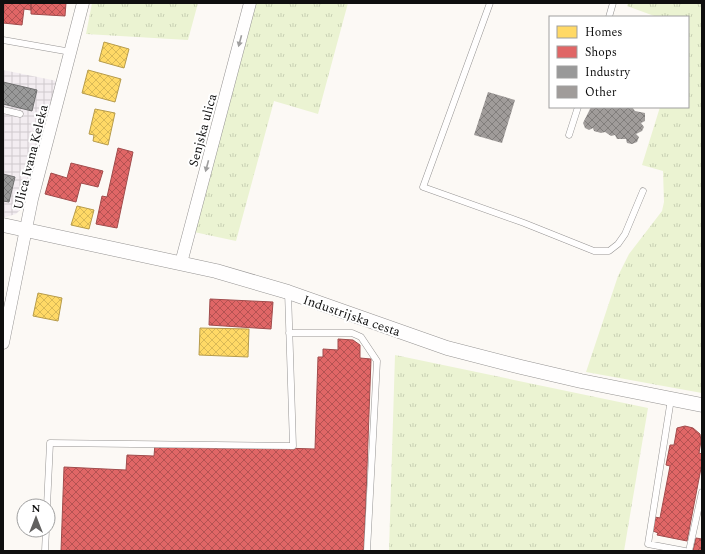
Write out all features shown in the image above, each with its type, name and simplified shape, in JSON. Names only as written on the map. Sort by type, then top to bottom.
[{"type":"street","name":"Ulica Ivana Keleka","points":[[3,343],[27,230],[32,199],[72,52],[83,3]]},
{"type":"street","name":"Senjska ulica","points":[[181,263],[250,3]]},
{"type":"street","name":"Industrijska cesta","points":[[3,225],[216,271],[288,292],[447,348],[581,381],[702,405]]},
{"type":"lane","points":[[490,3],[423,188],[524,223],[594,251],[609,251],[618,244],[626,234],[643,192]]},
{"type":"lane","points":[[609,16],[613,3]]},
{"type":"lane","points":[[3,40],[72,52]]},
{"type":"lane","points":[[569,135],[578,108]]},
{"type":"lane","points":[[3,110],[20,114]]},
{"type":"lane","points":[[47,498],[50,443],[293,446],[288,292]]},
{"type":"lane","points":[[289,333],[352,333],[361,336],[377,361],[367,551]]},
{"type":"lane","points":[[671,399],[648,544],[685,551]]},
{"type":"lane","points":[[689,551],[702,492]]},
{"type":"lane","points":[[45,551],[46,538]]},
{"type":"shaded area","points":[[3,70],[57,81],[24,206],[16,214],[6,217],[3,217]]},
{"type":"green space","points":[[92,3],[198,3],[188,40],[86,34]]},
{"type":"green space","points":[[251,3],[348,3],[318,114],[274,101],[236,241],[194,232]]},
{"type":"green space","points":[[628,3],[702,3],[702,393],[586,372],[618,276],[629,254],[662,211],[664,202],[663,171],[642,165],[660,108],[689,108],[689,16],[654,16],[627,6]]},
{"type":"green space","points":[[395,355],[648,408],[624,551],[389,551]]},
{"type":"building: Homes","points":[[104,42],[129,49],[124,68],[99,61]]},
{"type":"building: Homes","points":[[88,70],[121,79],[115,102],[82,93]]},
{"type":"building: Homes","points":[[95,109],[115,113],[108,145],[93,141],[94,135],[89,134]]},
{"type":"building: Homes","points":[[77,206],[94,210],[89,229],[71,225]]},
{"type":"building: Homes","points":[[38,293],[62,298],[58,321],[33,316]]},
{"type":"building: Homes","points":[[200,328],[249,329],[248,357],[199,355]]},
{"type":"building: Shops","points":[[3,3],[31,3],[31,10],[24,9],[22,25],[3,23]]},
{"type":"building: Shops","points":[[31,3],[66,3],[65,16],[31,14]]},
{"type":"building: Shops","points":[[118,148],[133,152],[117,228],[96,224],[102,196],[107,197]]},
{"type":"building: Shops","points":[[71,163],[103,171],[98,187],[81,183],[76,202],[45,194],[51,173],[67,178]]},
{"type":"building: Shops","points":[[210,299],[273,302],[271,329],[209,325]]},
{"type":"building: Shops","points":[[338,339],[353,340],[360,345],[360,358],[371,359],[364,551],[61,551],[64,467],[126,470],[127,455],[154,456],[155,444],[315,449],[318,357],[323,357],[323,349],[338,350]]},
{"type":"building: Shops","points":[[685,426],[693,428],[700,434],[701,441],[699,453],[702,454],[702,463],[687,541],[657,535],[658,533],[653,531],[655,517],[660,518],[670,466],[666,465],[670,445],[674,445],[677,428]]},
{"type":"building: Shops","points":[[696,538],[702,539],[702,551],[693,551]]},
{"type":"building: Industry","points":[[3,82],[37,90],[32,111],[3,104]]},
{"type":"building: Industry","points":[[3,174],[15,177],[9,202],[3,201]]},
{"type":"building: Other","points":[[488,92],[515,100],[502,143],[474,135]]},
{"type":"building: Other","points":[[590,108],[633,108],[635,111],[645,113],[645,121],[641,123],[644,127],[642,131],[636,134],[639,137],[637,142],[632,144],[627,143],[626,139],[617,139],[615,135],[611,136],[605,132],[601,133],[594,131],[593,128],[589,130],[585,128],[583,123]]}]
